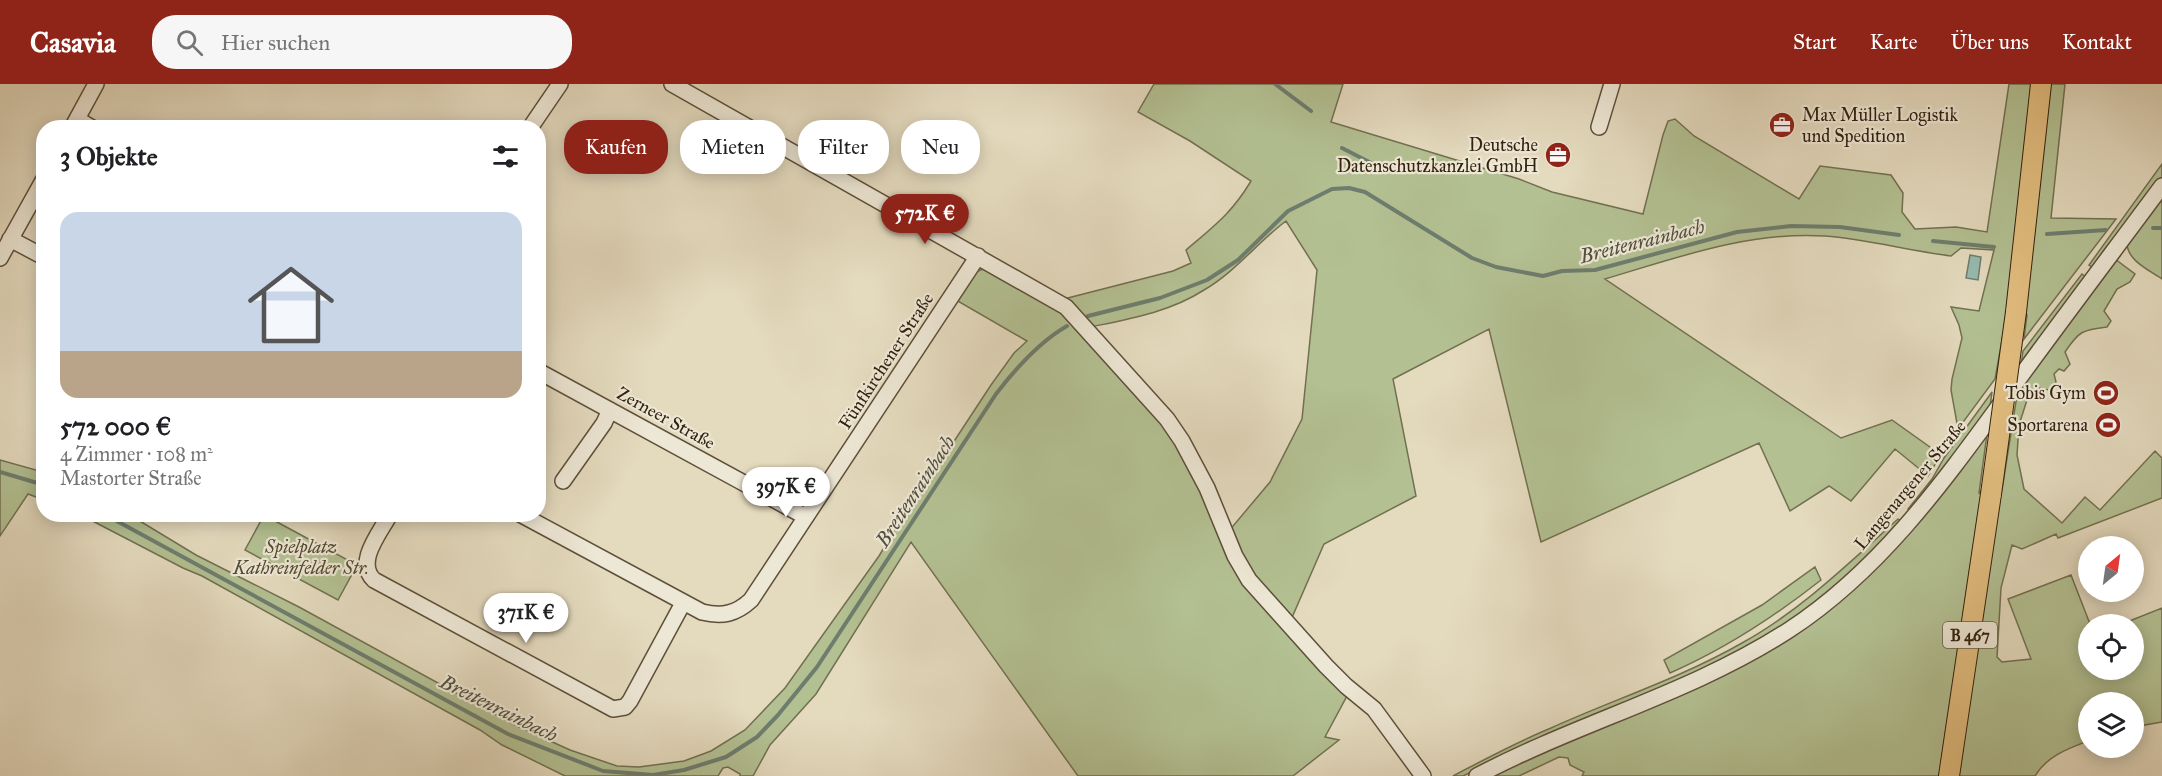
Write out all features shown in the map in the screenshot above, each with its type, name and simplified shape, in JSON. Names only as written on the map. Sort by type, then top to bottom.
[{"type":"main road","name":"B 467","points":[[1949,776],[2016,312],[2041,84]]},
{"type":"street","points":[[77,120],[96,84]]},
{"type":"street","points":[[535,120],[560,84]]},
{"type":"street","points":[[672,84],[978,256],[1070,311],[1167,420],[1182,441],[1206,488],[1235,556],[1249,580],[1326,666],[1374,709],[1423,776]]},
{"type":"street","points":[[1599,127],[1612,84]]},
{"type":"street","name":"Langenargener Straße","points":[[1477,776],[1578,730],[1670,693],[1746,657],[1791,628],[1850,583],[1888,546],[1940,484],[2162,186]]},
{"type":"street","points":[[0,258],[36,193]]},
{"type":"street","points":[[10,239],[36,253]]},
{"type":"street","name":"Fünfkirchener Straße","points":[[535,522],[702,612],[713,615],[729,614],[741,609],[751,600],[978,256]]},
{"type":"street","name":"Zerneer Straße","points":[[546,374],[806,517]]},
{"type":"street","points":[[563,482],[604,423],[610,410]]},
{"type":"street","points":[[386,522],[367,558],[365,566],[369,576],[613,709],[625,707],[630,701],[683,603]]},
{"type":"green space","points":[[1154,84],[1343,84],[1331,122],[1519,179],[1552,192],[1643,214],[1663,135],[1668,121],[1675,119],[1694,136],[1799,199],[1820,166],[1891,175],[1903,193],[1902,212],[1915,229],[1956,227],[1987,232],[2009,84],[2033,84],[2008,307],[1995,379],[1958,429],[1951,390],[1962,338],[1951,307],[1979,311],[1994,250],[1961,248],[1951,256],[1825,236],[1769,238],[1713,248],[1605,279],[1841,438],[1892,420],[1941,455],[1928,476],[1895,449],[1851,501],[1829,486],[1790,511],[1759,443],[1541,542],[1489,329],[1393,379],[1416,496],[1324,544],[1290,622],[1254,579],[1228,532],[1270,482],[1302,419],[1317,270],[1286,221],[1215,283],[1191,298],[1163,309],[1090,327],[1064,299],[1173,271],[1191,263],[1186,250],[1229,211],[1251,181],[1190,141],[1138,112]]},
{"type":"green space","points":[[2048,84],[2065,84],[2051,218],[2116,219],[2024,339],[2027,315],[2025,314]]},
{"type":"green space","points":[[2162,164],[2162,178],[2093,268],[2089,265]]},
{"type":"green space","points":[[2162,197],[2162,279],[2135,260],[2127,244]]},
{"type":"green space","points":[[2115,259],[2135,274],[2130,282],[2117,289],[2104,311],[2111,321],[2107,327],[2092,329],[2078,336],[2065,352],[2070,364],[2064,371],[2059,369],[2054,374],[2056,382],[2049,390],[2039,388],[2027,400],[2019,425],[2017,455],[2024,489],[2062,523],[2085,497],[2100,510],[2155,451],[2162,458],[2162,498],[2058,538],[2056,534],[2022,549],[2012,545],[2001,588],[1997,657],[2002,662],[2031,659],[2008,599],[2071,575],[2078,593],[2078,602],[2081,602],[2086,614],[2078,614],[2078,680],[2144,680],[2144,615],[2162,608],[2162,722],[2144,725],[2144,692],[2078,692],[2078,745],[2045,763],[2035,776],[1959,776],[2000,490],[2002,490],[2018,389]]},
{"type":"green space","points":[[989,267],[1062,309],[1180,444],[1220,533],[1348,694],[1325,737],[1339,740],[1293,776],[1078,776],[911,542],[816,694],[770,745],[753,776],[740,776],[728,767],[723,768],[718,776],[565,776],[502,745],[480,730],[202,576],[94,522],[142,522],[196,555],[299,607],[513,724],[570,750],[617,766],[639,767],[684,761],[711,751],[745,730],[785,688],[879,556],[906,511],[991,385],[1014,353],[1027,341],[956,300],[975,272]]},
{"type":"green space","points":[[2082,274],[2086,277],[2021,365],[2023,351]]},
{"type":"green space","points":[[1992,392],[1990,407],[1911,511],[1908,509],[1932,479],[1944,458]]},
{"type":"green space","points":[[1987,434],[1979,493],[1981,494],[1939,776],[1582,776],[1584,772],[1570,765],[1568,758],[1559,757],[1519,776],[1489,776],[1705,684],[1792,636]]},
{"type":"green space","points":[[0,460],[36,470],[36,497],[28,494],[0,536]]},
{"type":"green space","points":[[1898,519],[1901,521],[1864,562],[1817,602],[1758,642],[1705,671],[1463,776],[1453,776],[1526,739],[1672,678],[1742,643],[1804,601]]},
{"type":"green space","name":"Spielplatz Kathreinfelder Str.","points":[[260,522],[277,522],[357,565],[338,600],[245,550]]},
{"type":"green space","points":[[1815,567],[1821,580],[1785,607],[1730,643],[1670,673],[1664,660],[1762,605]]},
{"type":"water","points":[[1970,255],[1981,257],[1978,280],[1966,278]]},
{"type":"waterway","name":"Breitenrainbach","points":[[1275,84],[1311,111]]},
{"type":"waterway","name":"Breitenrainbach","points":[[1342,148],[1377,166]]},
{"type":"waterway","name":"Breitenrainbach","points":[[1088,316],[1160,298],[1207,280],[1238,260],[1288,211],[1332,189],[1349,188],[1365,192],[1472,258],[1496,267],[1543,276],[1562,271],[1595,270],[1737,232],[1791,226],[1840,227],[1899,235]]},
{"type":"waterway","name":"Breitenrainbach","points":[[2153,228],[2162,228]]},
{"type":"waterway","points":[[2047,234],[2106,230]]},
{"type":"waterway","points":[[1933,241],[1994,247]]},
{"type":"waterway","name":"Breitenrainbach","points":[[119,522],[508,734],[603,771],[653,775],[684,770],[726,757],[757,737],[778,715],[817,667],[996,394],[1028,356],[1067,326]]},
{"type":"waterway","name":"Breitenrainbach","points":[[0,472],[36,483]]},
{"type":"place","name":"Max Müller Logistik und Spedition","points":[[1782,125]]},
{"type":"place","name":"Deutsche Datenschutzkanzlei GmbH","points":[[1558,155]]},
{"type":"place","name":"Tobis Gym","points":[[2106,393]]},
{"type":"place","name":"Sportarena","points":[[2108,425]]}]
